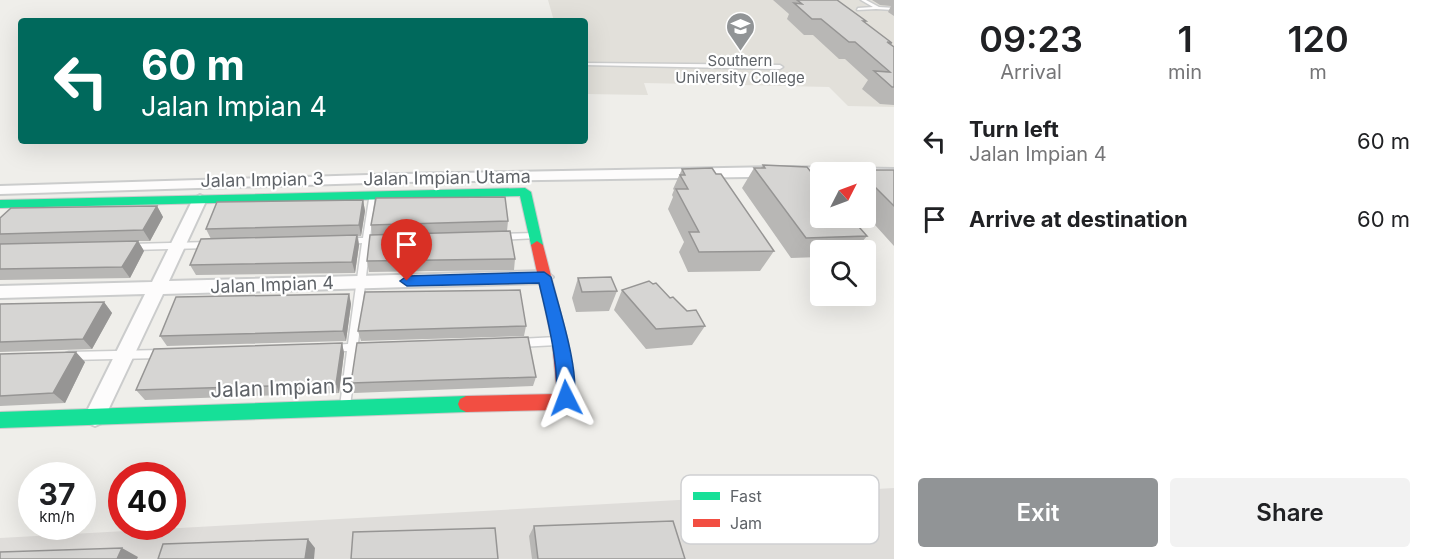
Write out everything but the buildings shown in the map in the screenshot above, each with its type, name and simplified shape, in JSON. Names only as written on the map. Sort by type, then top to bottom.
[{"type":"street","name":"Jalan Impian Utama","points":[[0,190],[400,178],[783,171],[894,173]]},
{"type":"street","name":"Jalan Impian 3","points":[[0,204],[21,207],[525,192],[536,236]]},
{"type":"street","points":[[95,416],[200,200]]},
{"type":"street","points":[[536,236],[560,341]]},
{"type":"street","name":"Jalan Impian 4","points":[[0,292],[544,277]]},
{"type":"street","name":"Jalan Impian 5","points":[[0,420],[345,406],[555,402],[566,398],[567,388],[560,341]]},
{"type":"lane","points":[[863,0],[878,8]]},
{"type":"lane","points":[[858,9],[894,9]]},
{"type":"lane","points":[[588,64],[780,67]]},
{"type":"lane","points":[[345,406],[372,195]]},
{"type":"lane","points":[[491,237],[536,236]]},
{"type":"lane","points":[[343,241],[389,240]]},
{"type":"lane","points":[[118,247],[213,244]]},
{"type":"lane","points":[[502,343],[560,341]]},
{"type":"lane","points":[[316,349],[375,347]]},
{"type":"lane","points":[[57,357],[172,353]]},
{"type":"shaded area","name":"Southern University College","points":[[548,0],[894,0],[894,107],[848,106],[829,87],[644,83],[648,95],[588,94],[588,18],[553,18]]},
{"type":"shaded area","points":[[894,488],[894,559],[0,559],[0,538],[96,540],[96,533],[108,532],[108,540],[186,540],[186,528],[681,500],[681,544],[879,544],[879,489]]},
{"type":"traffic: fast","points":[[0,204],[525,192],[537,245]]},
{"type":"traffic: fast","points":[[0,420],[466,404]]},
{"type":"traffic: jam","points":[[466,404],[555,402],[566,398],[560,341],[537,245]]},
{"type":"place","name":"Southern University College","points":[[740,52]]},
{"type":"route","points":[[407,281],[544,277],[560,341],[567,388],[566,398]]}]
